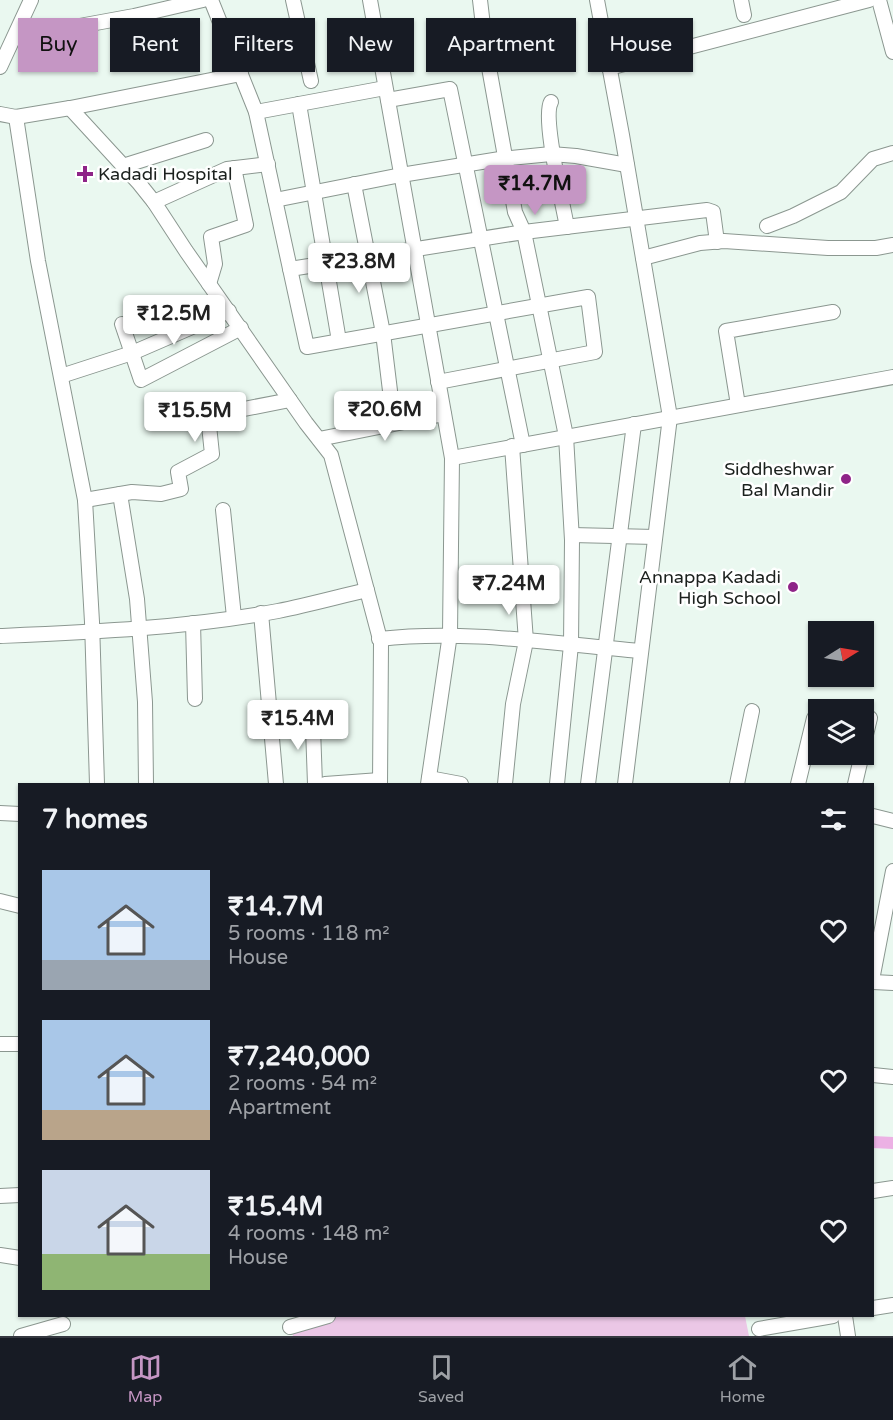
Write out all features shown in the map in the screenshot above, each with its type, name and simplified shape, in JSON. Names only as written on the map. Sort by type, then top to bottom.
[{"type":"street","points":[[0,67],[31,0]]},
{"type":"street","points":[[14,38],[134,16],[203,0]]},
{"type":"street","points":[[211,0],[256,112],[307,347],[588,297],[595,352],[438,382]]},
{"type":"street","points":[[293,0],[311,81]]},
{"type":"street","points":[[370,0],[452,458],[450,634],[428,781],[450,783]]},
{"type":"street","points":[[480,0],[486,51],[515,212],[524,231],[566,436],[572,535],[572,645],[557,783]]},
{"type":"street","points":[[597,0],[600,18]]},
{"type":"street","points":[[741,0],[744,15]]},
{"type":"street","points":[[693,48],[880,3],[893,52]]},
{"type":"street","points":[[610,72],[670,417],[625,783]]},
{"type":"street","points":[[0,114],[16,117],[241,74]]},
{"type":"street","points":[[256,112],[299,104],[450,89],[507,369],[517,446],[526,641],[513,704],[504,783]]},
{"type":"street","points":[[551,102],[548,107],[549,128],[567,227]]},
{"type":"street","points":[[299,104],[339,341]]},
{"type":"street","points":[[70,108],[154,202],[290,400],[331,455],[380,639],[382,721],[380,782],[352,783]]},
{"type":"street","points":[[16,117],[38,261],[85,500],[93,631],[97,783]]},
{"type":"street","points":[[123,166],[206,140]]},
{"type":"street","points":[[767,226],[841,192],[873,159],[893,153]]},
{"type":"street","points":[[275,200],[401,175],[506,158],[554,154],[627,165]]},
{"type":"street","points":[[154,202],[226,169],[268,164]]},
{"type":"street","points":[[209,284],[215,264],[211,237],[246,225],[234,168]]},
{"type":"street","points":[[354,184],[383,333],[391,399]]},
{"type":"street","points":[[290,269],[524,231],[707,210],[712,212],[717,242]]},
{"type":"street","points":[[643,258],[700,243],[717,242],[828,248],[876,248],[893,245]]},
{"type":"street","points":[[61,376],[132,353],[229,311]]},
{"type":"street","points":[[738,405],[726,332],[833,312]]},
{"type":"street","points":[[122,324],[141,380],[241,328]]},
{"type":"street","points":[[452,458],[893,377]]},
{"type":"street","points":[[85,500],[120,494],[161,494],[181,489],[178,472],[212,454],[208,416],[290,400]]},
{"type":"street","points":[[319,439],[444,414]]},
{"type":"street","points":[[588,783],[634,424]]},
{"type":"street","points":[[120,494],[140,627],[146,702],[146,783]]},
{"type":"street","points":[[223,510],[234,617]]},
{"type":"street","points":[[572,535],[655,537]]},
{"type":"street","points":[[0,636],[193,623],[261,613],[367,590]]},
{"type":"street","points":[[261,613],[276,783]]},
{"type":"street","points":[[193,623],[195,699]]},
{"type":"street","points":[[380,639],[450,634],[640,651]]},
{"type":"street","points":[[738,783],[752,711]]},
{"type":"street","points":[[271,728],[313,728],[315,783]]},
{"type":"street","points":[[798,783],[808,743]]},
{"type":"street","points":[[855,783],[859,765]]},
{"type":"street","points":[[0,813],[18,814]]},
{"type":"street","points":[[874,816],[893,820]]},
{"type":"street","points":[[874,970],[891,892],[893,871]]},
{"type":"street","points":[[0,901],[18,906]]},
{"type":"street","points":[[874,982],[893,983]]},
{"type":"street","points":[[0,1044],[18,1044]]},
{"type":"street","points":[[874,1075],[893,1077]]},
{"type":"street","points":[[874,1191],[893,1188]]},
{"type":"street","points":[[0,1196],[18,1195]]},
{"type":"street","points":[[0,1255],[18,1258]]},
{"type":"street","points":[[874,1308],[893,1305]]},
{"type":"street","points":[[290,1326],[324,1317]]},
{"type":"street","points":[[759,1327],[826,1317]]},
{"type":"street","points":[[845,1317],[848,1336]]},
{"type":"street","points":[[21,1336],[63,1325]]},
{"type":"shaded area","points":[[330,1317],[745,1317],[749,1336],[293,1336],[290,1327]]},
{"type":"waterway","points":[[874,1142],[893,1143]]},
{"type":"place","name":"Kadadi Hospital","points":[[85,174]]},
{"type":"place","name":"Siddheshwar Bal Mandir","points":[[846,479]]},
{"type":"place","name":"Annappa Kadadi High School","points":[[793,587]]}]
